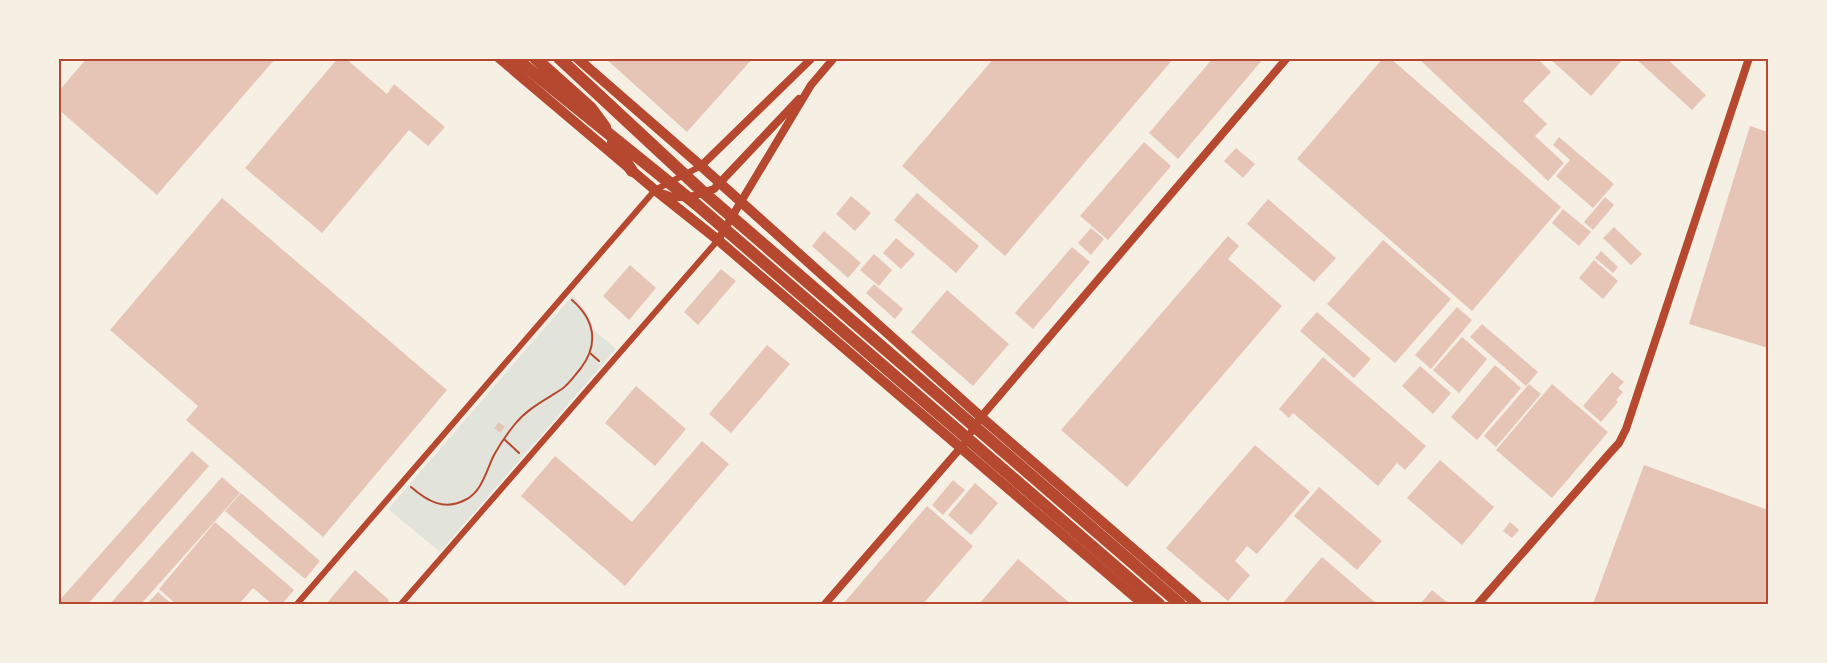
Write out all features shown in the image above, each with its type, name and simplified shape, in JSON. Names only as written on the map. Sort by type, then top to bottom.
[{"type":"highway","points":[[515,58],[697,205],[1159,604]]},
{"type":"highway","points":[[536,58],[596,114],[621,157],[632,171]]},
{"type":"highway","points":[[559,58],[703,192],[1180,604]]},
{"type":"main road","points":[[499,58],[632,171],[718,240],[1143,604]]},
{"type":"main road","points":[[577,58],[721,183],[981,417],[1197,604]]},
{"type":"street","points":[[297,604],[655,190],[701,166],[812,58]]},
{"type":"street","points":[[655,190],[673,197],[690,197],[707,192],[721,183],[834,58]]},
{"type":"street","points":[[825,604],[961,448],[981,417],[1287,58]]},
{"type":"street","points":[[1478,604],[1619,443],[1626,429],[1749,58]]},
{"type":"street","points":[[401,604],[718,240],[811,85]]},
{"type":"path","points":[[403,482],[429,501],[446,505],[462,501],[476,492],[504,439],[527,410],[564,388],[590,353],[592,334],[588,319],[579,306],[565,294]]},
{"type":"path","points":[[590,353],[600,361]]},
{"type":"path","points":[[504,439],[515,449]]},
{"type":"shaded area","points":[[573,295],[587,312],[594,330],[616,349],[440,552],[388,509]]},
{"type":"building","points":[[87,58],[276,58],[157,195],[58,109],[58,92]]},
{"type":"building","points":[[338,58],[345,58],[387,94],[394,84],[445,127],[428,146],[409,130],[322,233],[245,168]]},
{"type":"building","points":[[605,58],[753,58],[687,132]]},
{"type":"building","points":[[994,58],[1174,58],[1005,256],[902,166]]},
{"type":"building","points":[[1213,58],[1264,58],[1178,159],[1149,133]]},
{"type":"building","points":[[1383,58],[1390,58],[1561,207],[1472,311],[1297,159]]},
{"type":"building","points":[[1418,58],[1537,58],[1551,72],[1523,101],[1547,124],[1535,136],[1564,163],[1548,181]]},
{"type":"building","points":[[1549,58],[1624,58],[1591,96]]},
{"type":"building","points":[[1635,58],[1666,58],[1706,95],[1692,110]]},
{"type":"building","points":[[1750,126],[1768,132],[1768,348],[1689,324]]},
{"type":"building","points":[[1559,137],[1614,184],[1593,208],[1556,176],[1570,160],[1553,145]]},
{"type":"building","points":[[1144,142],[1171,166],[1108,240],[1080,216]]},
{"type":"building","points":[[1236,148],[1255,164],[1243,178],[1224,161]]},
{"type":"building","points":[[917,193],[979,246],[956,273],[894,220]]},
{"type":"building","points":[[851,196],[871,213],[855,231],[836,214]]},
{"type":"building","points":[[1605,197],[1614,205],[1593,230],[1584,222]]},
{"type":"building","points":[[222,198],[447,390],[323,537],[186,420],[198,406],[110,330]]},
{"type":"building","points":[[1268,199],[1336,258],[1314,282],[1247,224]]},
{"type":"building","points":[[1563,209],[1591,232],[1579,246],[1552,223]]},
{"type":"building","points":[[1614,227],[1642,254],[1631,265],[1603,238]]},
{"type":"building","points":[[1091,228],[1104,239],[1091,255],[1078,243]]},
{"type":"building","points":[[824,231],[861,263],[848,278],[812,246]]},
{"type":"building","points":[[1228,236],[1239,246],[1228,259],[1282,306],[1127,487],[1061,430]]},
{"type":"building","points":[[896,238],[915,254],[901,269],[883,253]]},
{"type":"building","points":[[1383,240],[1451,299],[1395,363],[1327,304]]},
{"type":"building","points":[[1072,247],[1090,262],[1033,329],[1015,313]]},
{"type":"building","points":[[1601,251],[1618,267],[1613,273],[1595,258]]},
{"type":"building","points":[[874,254],[892,270],[879,286],[860,270]]},
{"type":"building","points":[[1594,260],[1618,281],[1603,299],[1579,278]]},
{"type":"building","points":[[630,265],[656,288],[629,320],[603,296]]},
{"type":"building","points":[[721,269],[736,281],[698,325],[684,312]]},
{"type":"building","points":[[874,284],[903,309],[895,319],[866,293]]},
{"type":"building","points":[[947,290],[1009,344],[973,386],[911,332]]},
{"type":"building","points":[[1457,307],[1472,320],[1431,369],[1415,355]]},
{"type":"building","points":[[1317,312],[1371,359],[1354,378],[1300,331]]},
{"type":"building","points":[[1482,324],[1538,372],[1526,386],[1470,337]]},
{"type":"building","points":[[1462,337],[1487,359],[1459,393],[1433,370]]},
{"type":"building","points":[[767,345],[790,364],[731,433],[709,414]]},
{"type":"building","points":[[1323,357],[1426,446],[1405,470],[1397,463],[1378,486],[1293,413],[1289,418],[1279,409]]},
{"type":"building","points":[[1495,365],[1521,388],[1477,440],[1451,417]]},
{"type":"building","points":[[1420,366],[1451,393],[1433,414],[1402,386]]},
{"type":"building","points":[[1612,372],[1624,382],[1618,388],[1623,392],[1616,400],[1618,402],[1601,422],[1583,406]]},
{"type":"building","points":[[1529,384],[1541,394],[1496,447],[1484,436]]},
{"type":"building","points":[[1552,384],[1608,432],[1552,498],[1496,450]]},
{"type":"building","points":[[636,386],[686,429],[655,466],[605,423]]},
{"type":"building","points":[[499,422],[505,427],[500,433],[494,428]]},
{"type":"building","points":[[702,441],[729,464],[625,586],[521,496],[555,456],[632,522]]},
{"type":"building","points":[[1255,445],[1310,492],[1257,554],[1247,546],[1235,561],[1250,575],[1228,601],[1166,548]]},
{"type":"building","points":[[192,451],[209,466],[88,604],[58,604],[58,602]]},
{"type":"building","points":[[1440,460],[1494,507],[1462,545],[1407,498]]},
{"type":"building","points":[[1644,465],[1768,510],[1768,604],[1593,604]]},
{"type":"building","points":[[222,477],[240,493],[141,604],[110,604]]},
{"type":"building","points":[[953,480],[965,490],[943,515],[932,505]]},
{"type":"building","points":[[975,483],[998,503],[971,535],[948,515]]},
{"type":"building","points":[[1319,487],[1382,541],[1357,570],[1294,516]]},
{"type":"building","points":[[241,493],[320,561],[305,579],[225,511]]},
{"type":"building","points":[[927,506],[973,546],[923,604],[843,604]]},
{"type":"building","points":[[215,522],[294,590],[282,604],[272,604],[253,588],[239,604],[176,604],[159,589]]},
{"type":"building","points":[[1510,522],[1519,530],[1512,538],[1503,531]]},
{"type":"building","points":[[1322,557],[1377,604],[1282,604]]},
{"type":"building","points":[[1018,559],[1071,604],[979,604]]},
{"type":"building","points":[[355,570],[389,600],[386,604],[326,604]]},
{"type":"building","points":[[1432,590],[1449,604],[1420,604]]},
{"type":"building","points":[[158,592],[172,604],[147,604]]}]
